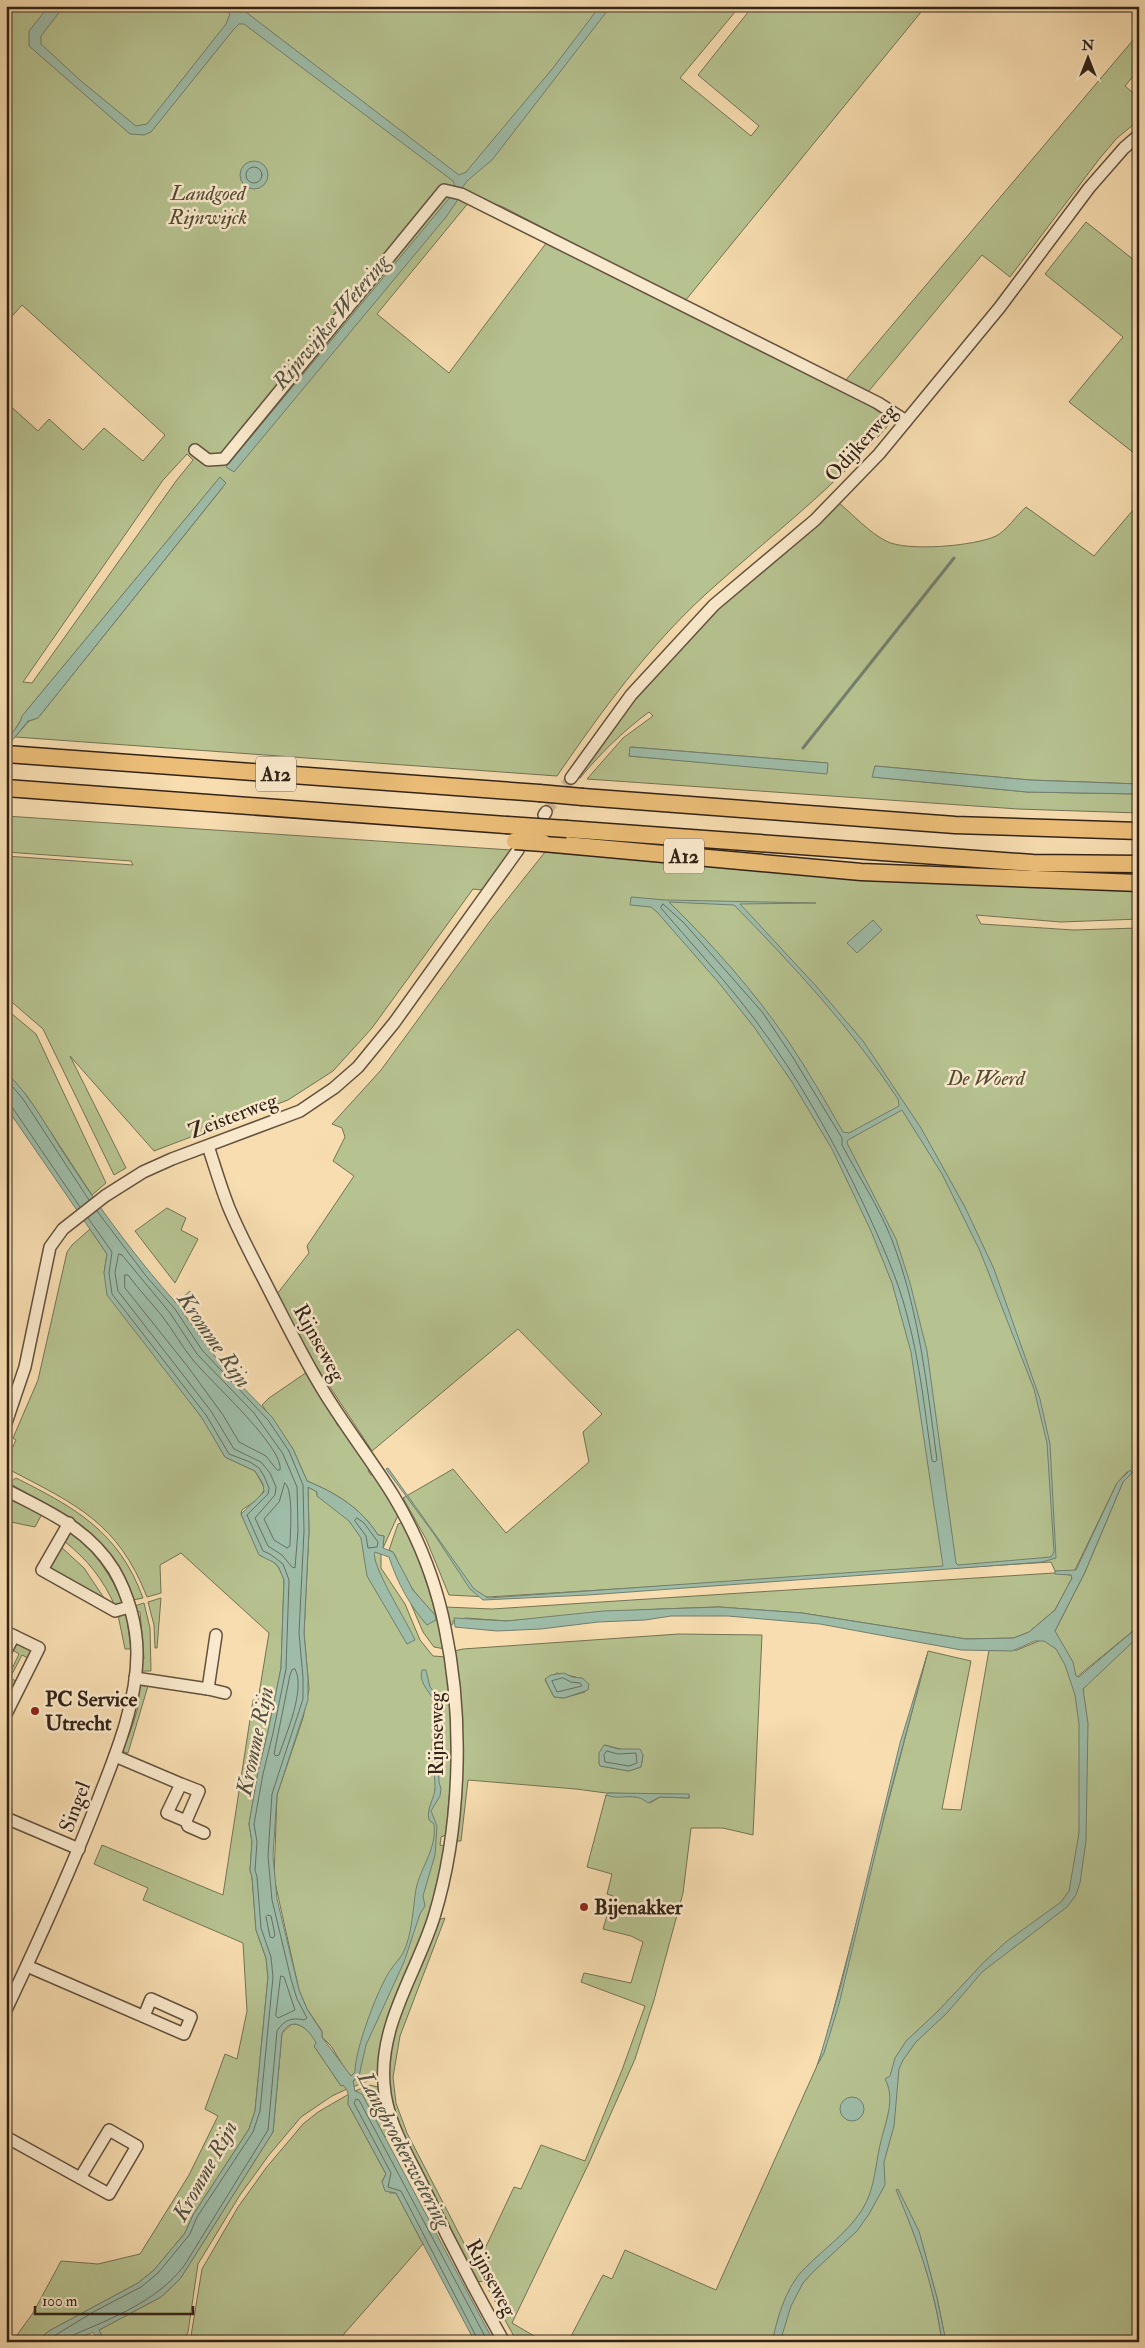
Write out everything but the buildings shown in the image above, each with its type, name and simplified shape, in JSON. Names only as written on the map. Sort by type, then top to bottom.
[{"type":"highway","name":"A12","points":[[9,754],[830,816],[1068,830],[1139,831]]},
{"type":"highway","name":"A12","points":[[6,788],[863,852],[1033,863],[1139,864]]},
{"type":"highway","name":"A12","points":[[469,823],[517,846],[543,843],[861,872],[1139,883]]},
{"type":"street","name":"Odijkerweg","points":[[571,778],[631,695],[708,612],[815,520],[879,454],[1000,307],[1089,188],[1124,148],[1139,135]]},
{"type":"street","points":[[195,450],[208,460],[224,460],[444,190],[461,194],[878,403],[906,421]]},
{"type":"street","name":"Zeisterweg","points":[[6,1423],[25,1367],[50,1247],[63,1229],[102,1198],[143,1172],[172,1159],[300,1111],[334,1088],[358,1067],[394,1023],[517,846]]},
{"type":"street","name":"Rijnseweg","points":[[208,1146],[234,1220],[298,1347],[323,1391],[404,1513],[426,1563],[444,1624],[454,1675],[458,1714],[458,1738],[449,1846],[433,1918],[390,2026],[384,2060],[383,2080],[388,2110],[401,2142],[504,2342]]},
{"type":"street","name":"Singel","points":[[6,1490],[69,1523],[85,1536],[108,1561],[123,1588],[136,1644],[135,1678],[114,1756],[79,1849],[6,2010]]},
{"type":"street","points":[[69,1523],[42,1570],[115,1612],[129,1608]]},
{"type":"street","points":[[6,1651],[10,1634],[39,1648],[6,1714]]},
{"type":"street","points":[[208,1689],[216,1635]]},
{"type":"street","points":[[135,1678],[225,1693]]},
{"type":"street","points":[[114,1756],[199,1791],[186,1821]]},
{"type":"street","points":[[180,1784],[167,1813],[186,1821],[188,1826],[204,1833]]},
{"type":"street","points":[[6,1818],[79,1849]]},
{"type":"street","points":[[27,1966],[144,2016]]},
{"type":"street","points":[[6,2137],[80,2178],[109,2194],[138,2146],[109,2130],[80,2178]]},
{"type":"green space","name":"Landgoed Rijnwijck","points":[[6,6],[740,6],[680,78],[751,136],[759,126],[698,75],[753,6],[926,6],[685,301],[503,207],[474,196],[377,314],[449,373],[547,242],[863,401],[892,421],[825,490],[706,594],[664,636],[608,704],[557,776],[15,737],[29,721],[38,718],[223,487],[217,481],[27,710],[11,736],[6,736],[6,402],[38,431],[49,419],[83,450],[104,428],[143,461],[165,435],[22,305],[6,323]],"holes":[[[187,454],[193,460],[32,683],[23,682],[163,480]]]},
{"type":"green space","points":[[1139,33],[1139,69],[1125,86],[1139,98],[1139,120],[1117,138],[1100,158],[1010,277],[982,255],[868,392],[845,381]]},
{"type":"green space","points":[[1086,222],[1139,264],[1139,457],[1069,402],[1123,337],[1045,274]]},
{"type":"green space","points":[[838,502],[880,538],[896,544],[924,547],[957,545],[986,540],[1004,530],[1026,507],[1094,556],[1139,503],[1139,784],[1030,780],[875,766],[873,777],[1027,792],[1139,794],[1139,813],[1018,809],[587,779],[623,738],[653,716],[649,712],[612,743],[580,778],[577,778],[639,693],[680,646],[738,590]],"holes":[[[631,747],[827,763],[827,773],[629,756]]]},
{"type":"green space","points":[[6,816],[511,850],[482,890],[473,889],[372,1028],[333,1071],[288,1100],[154,1151],[70,1056],[126,1168],[114,1175],[43,1029],[6,997],[6,856],[133,865],[131,861],[6,852]]},
{"type":"green space","name":"De Woerd","points":[[545,852],[842,875],[990,884],[1139,889],[1139,919],[1061,922],[976,915],[981,924],[1074,930],[1139,928],[1139,1626],[1077,1677],[1083,1691],[1084,1686],[1139,1636],[1139,2342],[946,2342],[937,2298],[922,2243],[906,2213],[928,2276],[942,2342],[568,2342],[603,2275],[612,2279],[625,2250],[716,2290],[816,2068],[824,2046],[928,1651],[971,1661],[942,1809],[961,1810],[989,1650],[1017,1650],[1041,1640],[1055,1631],[1085,1572],[1123,1482],[1133,1472],[1127,1472],[1117,1483],[1074,1572],[1055,1571],[1051,1562],[488,1597],[449,1595],[426,1539],[403,1498],[453,1469],[506,1533],[589,1462],[583,1432],[602,1414],[518,1329],[372,1451],[315,1364],[277,1294],[309,1253],[307,1246],[354,1176],[333,1161],[345,1137],[342,1128],[332,1124],[381,1070],[490,921]]},
{"type":"green space","points":[[6,1009],[36,1034],[106,1183],[92,1195],[27,1096],[6,1072]]},
{"type":"green space","points":[[167,1208],[186,1218],[181,1230],[198,1239],[175,1283],[135,1231]]},
{"type":"green space","points":[[90,1229],[107,1254],[104,1273],[173,1378],[207,1425],[225,1457],[255,1471],[265,1489],[258,1499],[242,1510],[241,1514],[261,1556],[270,1559],[276,1565],[284,1580],[281,1668],[258,1772],[249,1824],[252,1842],[250,1870],[256,1930],[266,1958],[268,1977],[255,2111],[249,2129],[193,2215],[185,2233],[154,2270],[138,2283],[49,2331],[36,2342],[12,2342],[33,2313],[61,2261],[98,2264],[140,2254],[189,2175],[218,2116],[205,2109],[225,2054],[237,2059],[247,2011],[243,1943],[143,1900],[148,1888],[94,1864],[102,1845],[223,1895],[253,1700],[258,1700],[269,1633],[181,1553],[160,1565],[161,1593],[147,1597],[136,1572],[123,1551],[109,1534],[75,1506],[10,1470],[6,1462],[7,1452],[10,1453],[16,1440],[13,1438],[38,1380],[67,1252]]},
{"type":"green space","points":[[307,1372],[338,1421],[336,1423],[339,1427],[342,1427],[370,1467],[368,1471],[371,1475],[373,1474],[399,1513],[383,1548],[384,1536],[378,1535],[356,1509],[338,1496],[307,1481],[293,1449],[262,1405],[269,1398]]},
{"type":"green space","points":[[16,1478],[58,1500],[93,1524],[121,1556],[133,1575],[143,1598],[133,1600],[109,1555],[96,1538],[85,1528],[48,1504],[9,1483]]},
{"type":"green space","points":[[308,1487],[317,1492],[317,1495],[319,1489],[386,1551],[381,1553],[381,1568],[405,1604],[420,1640],[433,1656],[447,1657],[454,1741],[446,1835],[441,1837],[440,1845],[445,1846],[432,1908],[379,2072],[370,2080],[353,2087],[353,2081],[358,2078],[361,2065],[356,2076],[349,2075],[331,2046],[322,2037],[322,2031],[307,2009],[299,1990],[274,1878],[277,1795],[303,1718],[309,1689],[304,1633],[309,1531]]},
{"type":"green space","points":[[6,1498],[42,1514],[35,1527],[6,1521]]},
{"type":"green space","points":[[398,1524],[404,1524],[411,1539],[422,1570],[445,1649],[434,1647],[423,1632],[411,1604],[427,1625],[435,1615],[412,1588],[392,1551],[389,1550]]},
{"type":"green space","points":[[70,1530],[87,1546],[101,1564],[113,1582],[123,1604],[115,1606],[94,1570],[64,1541]]},
{"type":"green space","points":[[59,1545],[84,1568],[106,1601],[46,1569]]},
{"type":"green space","points":[[1054,1573],[1071,1575],[1072,1578],[1055,1610],[1029,1632],[1014,1638],[966,1639],[802,1613],[719,1607],[659,1609],[507,1621],[466,1618],[453,1621],[453,1624],[449,1626],[445,1607],[492,1609]]},
{"type":"green space","points":[[161,1598],[157,1648],[155,1648],[154,1625],[148,1602]]},
{"type":"green space","points":[[144,1603],[150,1628],[151,1671],[141,1671],[141,1662],[144,1659],[140,1612],[136,1611],[135,1606]]},
{"type":"green space","points":[[126,1613],[131,1649],[125,1649],[118,1615]]},
{"type":"green space","points":[[679,1634],[762,1635],[753,1835],[723,1828],[691,1828],[683,1893],[654,2000],[635,2059],[589,2163],[512,2323],[541,2340],[540,2342],[517,2342],[484,2281],[476,2282],[395,2120],[387,2079],[395,2025],[437,1920],[445,1918],[400,2036],[393,2077],[396,2103],[407,2133],[467,2249],[482,2255],[514,2187],[521,2189],[541,2145],[585,2161],[622,2070],[645,2006],[581,1982],[584,1973],[631,1983],[643,1942],[631,1936],[603,1929],[613,1896],[607,1894],[612,1874],[587,1867],[606,1795],[640,1797],[650,1803],[660,1797],[689,1798],[689,1795],[606,1793],[468,1780],[461,1841],[456,1841],[462,1726],[454,1651]],"holes":[[[557,1673],[576,1677],[585,1692],[564,1698],[554,1697],[545,1680]],[[605,1745],[643,1755],[641,1767],[629,1771],[601,1766],[599,1763]]]},
{"type":"green space","points":[[15,1641],[34,1650],[30,1659],[22,1655],[10,1678],[18,1682],[6,1702],[6,1676],[8,1677],[19,1654],[11,1649]]},
{"type":"green space","points":[[138,1685],[148,1686],[128,1753],[121,1751],[124,1740],[128,1738],[137,1711],[139,1701]]},
{"type":"green space","points":[[292,2024],[304,2027],[310,2033],[317,2043],[314,2046],[341,2086],[343,2085],[347,2089],[332,2096],[301,2117],[269,2155],[240,2195],[198,2264],[188,2332],[184,2342],[105,2342],[99,2330],[161,2297],[180,2279],[273,2132],[282,2033]]},
{"type":"green space","points":[[370,2085],[378,2087],[392,2132],[385,2137],[362,2095],[355,2091]]},
{"type":"green space","points":[[349,2094],[348,2104],[386,2174],[382,2181],[390,2193],[396,2193],[423,2244],[337,2342],[190,2342],[202,2269],[238,2207],[266,2168],[303,2124],[318,2112]]},
{"type":"water","points":[[49,6],[64,6],[41,36],[41,44],[81,81],[136,126],[147,124],[226,24],[230,14],[220,6],[238,6],[459,175],[466,172],[553,68],[600,6],[611,6],[492,160],[468,180],[461,189],[456,189],[453,181],[244,24],[239,24],[234,29],[151,132],[144,135],[130,134],[29,46],[29,31]]},
{"type":"water","points":[[254,161],[264,165],[268,175],[264,185],[254,189],[244,185],[240,175],[244,165]]},
{"type":"water","points":[[451,196],[459,198],[446,217],[234,472],[226,467]]},
{"type":"water","points":[[220,477],[226,483],[38,718],[28,721],[6,748],[8,739],[19,724],[22,716]]},
{"type":"water","points":[[630,747],[828,763],[827,774],[629,756]]},
{"type":"water","points":[[875,766],[1030,780],[1139,784],[1139,794],[1027,792],[872,777]]},
{"type":"water","points":[[631,897],[666,900],[816,903],[740,904],[816,986],[863,1041],[921,1128],[965,1207],[994,1269],[1040,1399],[1050,1444],[1056,1558],[1042,1562],[962,1568],[588,1595],[483,1600],[470,1589],[434,1534],[386,1469],[388,1468],[474,1589],[488,1598],[943,1566],[911,1352],[892,1283],[871,1231],[832,1149],[792,1082],[754,1027],[719,983],[657,912],[651,907],[630,905]],"holes":[[[669,902],[734,905],[800,974],[841,1022],[898,1099],[899,1106],[849,1133],[843,1132],[788,1041],[761,1004],[717,951]],[[902,1110],[942,1174],[980,1251],[1034,1389],[1047,1443],[1054,1552],[1051,1557],[958,1565],[956,1563],[927,1351],[910,1283],[896,1239],[847,1143],[848,1140]]]},
{"type":"water","points":[[873,920],[882,930],[857,953],[847,943]]},
{"type":"water","points":[[6,1072],[25,1093],[109,1219],[162,1287],[176,1303],[190,1291],[195,1297],[181,1310],[223,1367],[272,1417],[293,1449],[307,1481],[347,1502],[364,1517],[378,1535],[384,1536],[383,1548],[393,1552],[413,1590],[435,1615],[436,1620],[427,1625],[405,1593],[389,1557],[375,1552],[375,1558],[383,1580],[415,1640],[407,1644],[367,1576],[361,1538],[349,1521],[317,1496],[317,1492],[308,1487],[309,1531],[304,1633],[308,1700],[277,1795],[273,1856],[277,1899],[299,1990],[307,2009],[322,2032],[322,2037],[351,2076],[355,2072],[363,2035],[374,2003],[387,1976],[406,1946],[418,1881],[433,1841],[434,1824],[429,1820],[428,1815],[435,1787],[432,1740],[439,1715],[436,1703],[425,1687],[421,1676],[422,1670],[426,1670],[430,1687],[436,1694],[441,1708],[441,1727],[437,1738],[441,1789],[440,1796],[431,1811],[437,1826],[435,1855],[423,1896],[425,1906],[420,1914],[404,1962],[366,2045],[359,2076],[353,2081],[355,2091],[362,2094],[494,2342],[475,2342],[396,2193],[385,2191],[382,2182],[386,2174],[348,2104],[347,2090],[343,2085],[341,2086],[314,2046],[316,2043],[309,2033],[296,2024],[286,2027],[282,2033],[273,2132],[180,2279],[161,2297],[99,2330],[105,2342],[99,2342],[93,2332],[72,2342],[37,2342],[49,2331],[138,2283],[154,2270],[185,2233],[193,2215],[249,2129],[255,2111],[268,1977],[266,1958],[256,1930],[250,1870],[252,1842],[249,1824],[258,1772],[281,1668],[284,1580],[275,1563],[259,1555],[241,1514],[264,1492],[263,1484],[255,1471],[225,1457],[202,1418],[107,1295],[104,1273],[107,1254],[6,1107]]},
{"type":"water","points":[[1130,1470],[1132,1473],[1123,1482],[1085,1572],[1055,1631],[1073,1662],[1076,1676],[1079,1677],[1139,1626],[1139,1636],[1083,1689],[1088,1723],[1086,1841],[1080,1883],[1076,1895],[1067,1907],[982,1972],[947,2013],[916,2042],[903,2060],[899,2069],[894,2126],[884,2162],[885,2185],[857,2231],[803,2283],[791,2306],[780,2342],[772,2342],[780,2312],[793,2283],[806,2267],[850,2226],[867,2202],[873,2184],[889,2108],[890,2100],[885,2079],[890,2076],[895,2058],[906,2041],[937,2012],[985,1961],[1007,1941],[1061,1902],[1069,1891],[1079,1833],[1079,1724],[1075,1695],[1065,1665],[1056,1649],[1044,1641],[1035,1641],[1012,1651],[961,1650],[820,1624],[728,1616],[671,1616],[541,1629],[497,1631],[455,1627],[454,1618],[507,1621],[603,1611],[719,1607],[802,1613],[966,1639],[1014,1638],[1029,1632],[1055,1610],[1072,1578],[1071,1575],[1055,1574],[1055,1571],[1076,1570],[1117,1483]]},
{"type":"water","points":[[927,1655],[889,1797],[839,2004],[824,2053],[818,2064],[841,1985],[900,1743]]},
{"type":"water","points":[[564,1673],[572,1677],[582,1678],[589,1684],[588,1690],[564,1698],[554,1697],[545,1679],[551,1675]]},
{"type":"water","points":[[604,1745],[618,1749],[640,1749],[643,1755],[641,1767],[629,1771],[600,1766],[599,1753]]},
{"type":"water","points":[[608,1793],[689,1794],[689,1798],[660,1797],[648,1803],[643,1799],[633,1797],[612,1797],[606,1795]]},
{"type":"water","points":[[852,2097],[861,2100],[864,2109],[861,2118],[852,2121],[843,2118],[840,2109],[843,2100]]},
{"type":"water","points":[[898,2189],[919,2231],[937,2298],[946,2342],[942,2342],[930,2284],[918,2246],[896,2190]]},
{"type":"waterway","points":[[803,748],[954,558]]},
{"type":"tunnel","points":[[546,812],[571,778]]},
{"type":"place","name":"PC Service Utrecht","points":[[35,1711]]},
{"type":"place","name":"Bijenakker","points":[[584,1907]]},
{"type":"water label","name":"Rijnwijkse Wetering","points":[[331,322]]},
{"type":"water label","name":"Kromme Rijn","points":[[214,1340]]},
{"type":"water label","name":"Kromme Rijn","points":[[255,1741]]},
{"type":"water label","name":"Langbroekerwetering","points":[[404,2150]]},
{"type":"water label","name":"Kromme Rijn","points":[[205,2171]]}]
